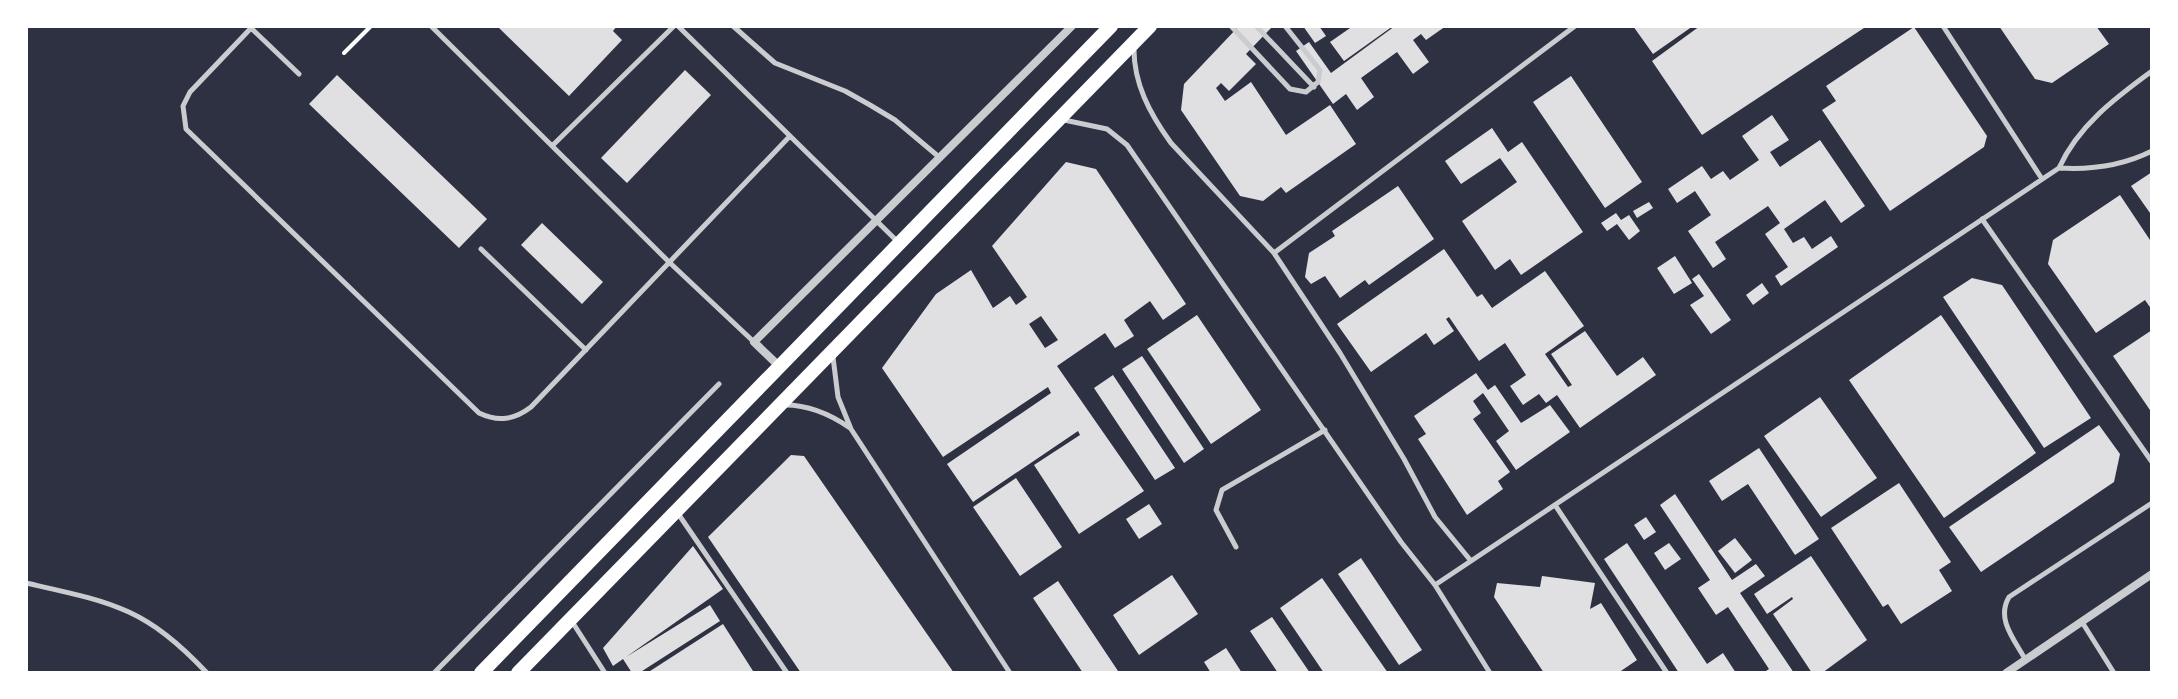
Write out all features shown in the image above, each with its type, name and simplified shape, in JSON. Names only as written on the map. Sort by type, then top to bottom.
[{"type":"main road","points":[[481,673],[1111,26]]},
{"type":"main road","points":[[518,673],[1150,26]]},
{"type":"street","points":[[780,367],[754,342],[1072,26]]},
{"type":"street","points":[[2006,673],[2152,574]]},
{"type":"lane","points":[[431,26],[754,342]]},
{"type":"lane","points":[[553,145],[676,26],[899,243]]},
{"type":"lane","points":[[733,26],[775,63],[845,91],[870,105],[895,120],[939,157]]},
{"type":"lane","points":[[1231,26],[1287,85],[1306,92],[1314,87],[1320,70],[1285,26]]},
{"type":"lane","points":[[1256,26],[1314,87]]},
{"type":"lane","points":[[1274,253],[1575,26]]},
{"type":"lane","points":[[1943,26],[2042,179]]},
{"type":"lane","points":[[299,74],[252,27],[186,98],[182,113],[186,129],[467,402],[487,417],[496,419],[515,417],[531,407],[790,136]]},
{"type":"lane","points":[[1134,43],[1142,95],[1160,128],[1274,253],[1340,353],[1435,517],[1471,561]]},
{"type":"lane","points":[[2059,168],[2068,148],[2083,129],[2152,71]]},
{"type":"lane","points":[[1059,119],[1107,129],[1127,145],[1401,542],[1435,585],[1490,673]]},
{"type":"lane","points":[[1435,585],[2059,168],[2105,167],[2152,151]]},
{"type":"lane","points":[[1982,219],[2152,462]]},
{"type":"lane","points":[[481,249],[586,350]]},
{"type":"lane","points":[[834,347],[838,397],[851,429],[1010,673]]},
{"type":"lane","points":[[434,673],[719,384]]},
{"type":"lane","points":[[779,405],[810,407],[851,429]]},
{"type":"lane","points":[[1236,547],[1216,510],[1222,490],[1325,430]]},
{"type":"lane","points":[[2026,660],[2005,624],[2003,614],[2009,597],[2152,503]]},
{"type":"lane","points":[[1555,505],[1667,673]]},
{"type":"lane","points":[[676,511],[787,673]]},
{"type":"lane","points":[[26,583],[114,604],[140,615],[164,631],[207,673]]},
{"type":"lane","points":[[571,619],[605,673]]},
{"type":"lane","points":[[2082,622],[2114,673]]},
{"type":"path","points":[[344,53],[371,26]]},
{"type":"building","points":[[497,26],[617,26],[613,31],[622,40],[569,96]]},
{"type":"building","points":[[1239,26],[1273,26],[1246,54],[1256,64],[1229,91],[1221,83],[1216,88],[1225,101],[1251,82],[1286,135],[1330,105],[1356,144],[1286,193],[1281,187],[1263,201],[1240,196],[1181,110],[1184,84]]},
{"type":"building","points":[[1303,26],[1319,26],[1326,36],[1315,43]]},
{"type":"building","points":[[1353,26],[1393,26],[1344,61],[1330,42]]},
{"type":"building","points":[[1395,26],[1446,26],[1426,40],[1421,34],[1413,40],[1429,62],[1413,74],[1397,52],[1361,78],[1374,97],[1357,110],[1346,94],[1333,104],[1296,51],[1309,42],[1331,73]]},
{"type":"building","points":[[1633,26],[1693,26],[1653,54]]},
{"type":"building","points":[[1700,26],[1867,26],[1702,135],[1652,61]]},
{"type":"building","points":[[1999,26],[2096,26],[2109,44],[2052,83],[2035,79]]},
{"type":"building","points":[[1914,27],[1987,136],[1984,147],[1890,211],[1822,110],[1836,101],[1826,86]]},
{"type":"building","points":[[685,70],[711,95],[627,183],[601,158]]},
{"type":"building","points":[[337,75],[487,219],[459,248],[309,104]]},
{"type":"building","points":[[1571,76],[1642,182],[1605,208],[1533,102]]},
{"type":"building","points":[[1772,115],[1789,140],[1770,152],[1780,167],[1820,140],[1865,206],[1841,223],[1825,200],[1784,229],[1793,243],[1804,237],[1812,249],[1831,236],[1838,247],[1781,286],[1775,276],[1788,267],[1765,234],[1780,223],[1768,206],[1715,242],[1726,259],[1713,268],[1688,231],[1711,215],[1695,191],[1677,203],[1668,189],[1702,166],[1711,179],[1723,171],[1730,180],[1759,160],[1742,136]]},
{"type":"building","points":[[1492,128],[1508,152],[1522,142],[1583,232],[1521,275],[1510,259],[1495,270],[1462,221],[1517,182],[1500,158],[1461,184],[1445,161]]},
{"type":"building","points":[[1066,162],[1096,169],[1186,304],[1163,320],[1150,301],[1124,320],[1134,336],[1115,348],[1105,333],[1057,366],[1144,491],[1079,534],[1034,465],[1080,435],[1078,431],[973,502],[947,464],[1051,393],[1048,387],[943,457],[882,368],[936,294],[971,270],[993,308],[1010,296],[1016,305],[1027,297],[992,246]],"holes":[[[1041,316],[1058,340],[1045,348],[1029,324]]]},
{"type":"building","points":[[2152,172],[2152,211],[2150,213],[2131,186]]},
{"type":"building","points":[[1398,186],[1434,239],[1369,285],[1365,280],[1340,298],[1325,276],[1311,284],[1305,277],[1309,253],[1335,236],[1332,231]]},
{"type":"building","points":[[2120,195],[2152,243],[2152,310],[2145,300],[2096,333],[2048,264],[2053,240]]},
{"type":"building","points":[[1649,202],[1653,208],[1637,218],[1633,211]]},
{"type":"building","points":[[1616,213],[1621,220],[1629,215],[1640,231],[1629,240],[1617,224],[1607,231],[1601,223]]},
{"type":"building","points":[[542,223],[603,282],[582,304],[521,245]]},
{"type":"building","points":[[1444,249],[1477,297],[1482,294],[1492,308],[1545,271],[1584,326],[1545,354],[1568,387],[1572,385],[1551,354],[1585,331],[1617,376],[1643,357],[1656,375],[1580,428],[1557,395],[1546,403],[1539,394],[1523,405],[1510,386],[1526,375],[1505,343],[1479,361],[1449,317],[1446,319],[1454,331],[1434,345],[1426,333],[1371,372],[1337,324]]},
{"type":"building","points":[[1675,256],[1692,283],[1674,294],[1657,268]]},
{"type":"building","points":[[1699,274],[1731,320],[1711,334],[1690,305],[1704,296],[1692,279]]},
{"type":"building","points":[[1972,278],[2002,285],[2091,418],[2044,448],[1943,297]]},
{"type":"building","points":[[1762,283],[1769,293],[1753,305],[1746,295]]},
{"type":"building","points":[[1197,315],[1261,410],[1211,444],[1147,349]]},
{"type":"building","points":[[1941,315],[2036,453],[1944,518],[1849,380]]},
{"type":"building","points":[[2152,330],[2152,413],[2113,356]]},
{"type":"building","points":[[1142,356],[1204,449],[1184,463],[1122,369]]},
{"type":"building","points":[[1476,373],[1488,390],[1495,385],[1521,423],[1550,405],[1570,432],[1516,470],[1496,441],[1509,431],[1483,393],[1473,401],[1481,413],[1473,419],[1510,472],[1498,481],[1503,489],[1467,515],[1418,439],[1426,434],[1414,416]]},
{"type":"building","points":[[1113,375],[1175,468],[1155,480],[1094,388]]},
{"type":"building","points":[[1820,397],[1877,478],[1821,517],[1764,436]]},
{"type":"building","points":[[2099,425],[2120,454],[2114,482],[1981,572],[1949,527]]},
{"type":"building","points":[[1759,448],[1819,539],[1795,555],[1748,484],[1722,501],[1709,481]]},
{"type":"building","points":[[791,455],[804,456],[954,673],[801,673],[708,537]]},
{"type":"building","points":[[1016,478],[1062,547],[1020,576],[973,507]]},
{"type":"building","points":[[1899,483],[1951,562],[1939,570],[1952,591],[1901,624],[1888,604],[1883,607],[1831,528]]},
{"type":"building","points":[[1675,494],[1732,580],[1756,564],[1765,576],[1740,593],[1794,673],[1763,673],[1769,669],[1728,607],[1716,615],[1698,588],[1710,580],[1660,505]]},
{"type":"building","points":[[1149,504],[1162,524],[1139,539],[1126,519]]},
{"type":"building","points":[[1646,517],[1656,532],[1644,540],[1634,525]]},
{"type":"building","points":[[1735,538],[1752,560],[1735,573],[1718,551]]},
{"type":"building","points":[[1627,543],[1707,664],[1723,653],[1736,673],[1679,673],[1604,559]]},
{"type":"building","points":[[1669,543],[1681,559],[1665,570],[1654,553]]},
{"type":"building","points":[[693,546],[723,589],[626,657],[710,605],[720,621],[639,673],[632,673],[623,659],[613,666],[603,648]]},
{"type":"building","points":[[1811,556],[1867,640],[1822,673],[1812,673],[1773,614],[1792,597],[1767,614],[1754,594]]},
{"type":"building","points":[[1361,558],[1422,650],[1399,665],[1338,574]]},
{"type":"building","points":[[1172,575],[1198,614],[1139,655],[1113,615]]},
{"type":"building","points":[[1542,576],[1595,583],[1590,609],[1601,603],[1637,660],[1618,673],[1544,673],[1494,597],[1497,583],[1540,587]]},
{"type":"building","points":[[1322,578],[1388,673],[1324,673],[1280,608]]},
{"type":"building","points":[[1058,581],[1118,671],[1115,673],[1083,673],[1033,598]]},
{"type":"building","points":[[1272,617],[1310,673],[1278,673],[1250,631]]},
{"type":"building","points":[[723,624],[753,671],[647,673]]},
{"type":"building","points":[[1226,648],[1242,673],[1211,673],[1204,662]]}]
